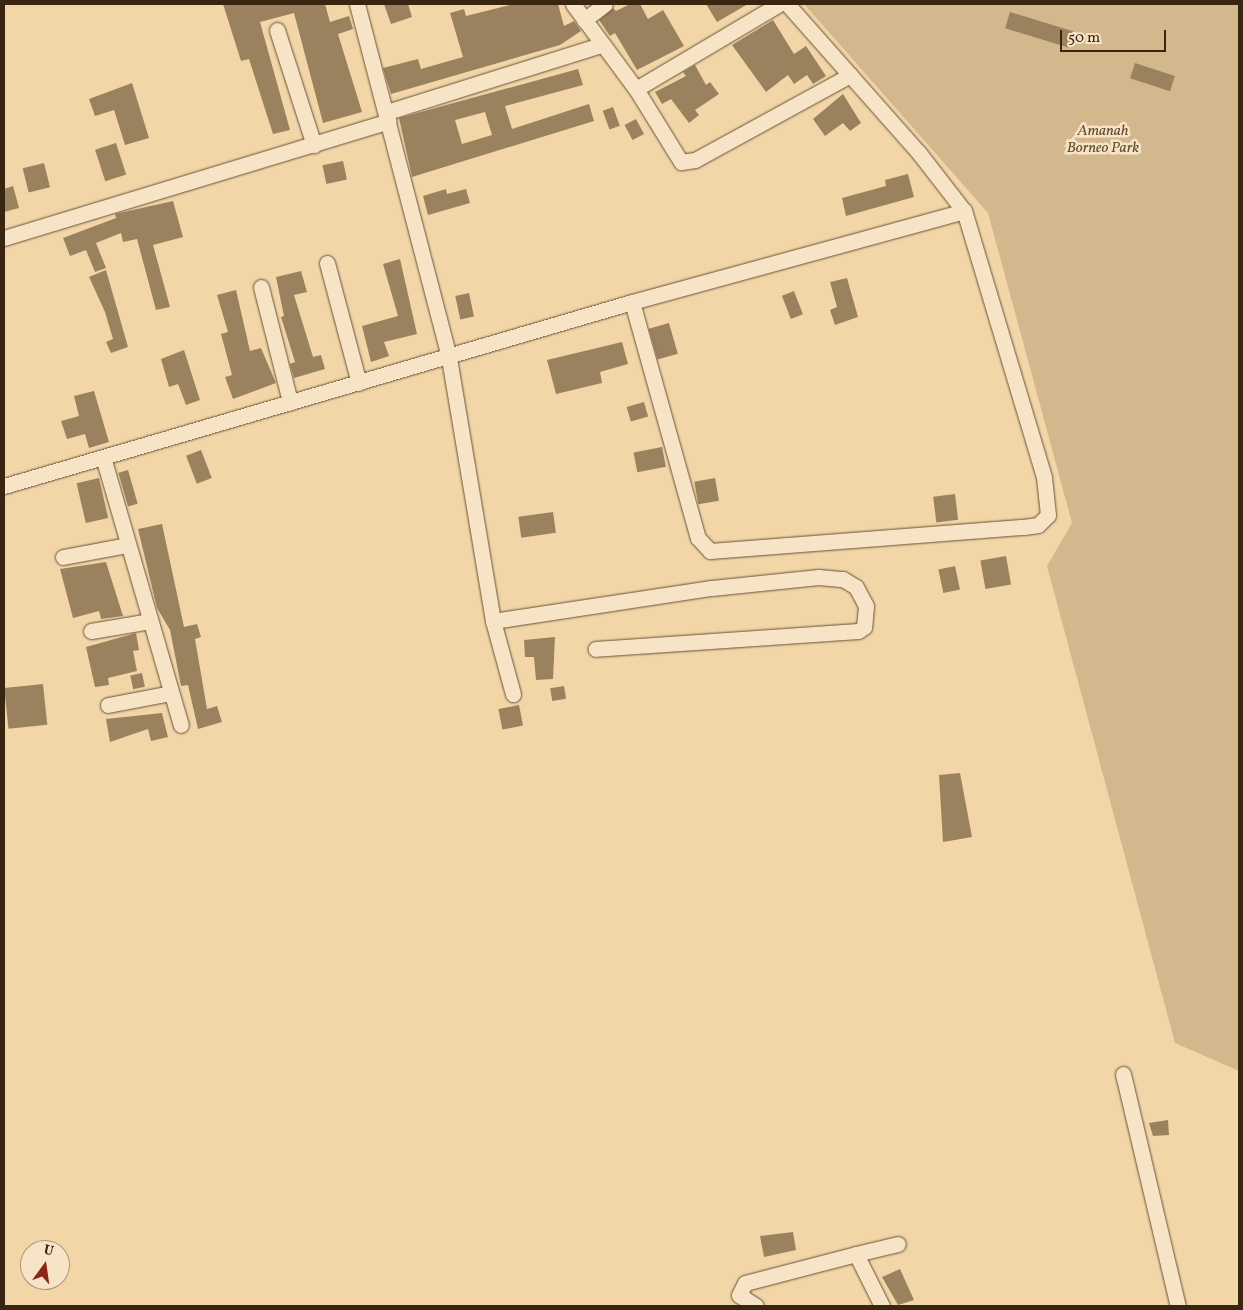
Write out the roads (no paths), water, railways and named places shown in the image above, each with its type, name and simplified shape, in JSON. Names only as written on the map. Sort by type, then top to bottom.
[{"type":"street","points":[[357,4],[388,116],[449,358],[493,621],[514,694]]},
{"type":"street","points":[[573,4],[636,89],[676,159],[686,163],[850,75]]},
{"type":"street","points":[[584,20],[605,4]]},
{"type":"street","points":[[636,89],[779,4]]},
{"type":"street","points":[[632,302],[698,538],[710,551],[1038,525],[1048,515],[1049,497],[964,211],[850,75],[787,4]]},
{"type":"street","points":[[277,30],[314,145]]},
{"type":"street","points":[[4,238],[314,145],[388,116],[601,44]]},
{"type":"street","points":[[4,486],[359,382],[449,358],[632,302],[964,211]]},
{"type":"street","points":[[327,263],[359,382]]},
{"type":"street","points":[[260,287],[290,402]]},
{"type":"street","points":[[103,457],[171,693],[182,725]]},
{"type":"street","points":[[63,557],[128,545]]},
{"type":"street","points":[[493,621],[712,588],[818,577],[843,579],[856,587],[866,606],[864,627],[858,631],[596,649]]},
{"type":"street","points":[[90,631],[150,621]]},
{"type":"street","points":[[108,705],[171,693]]},
{"type":"street","points":[[1123,1074],[1178,1306]]},
{"type":"street","points":[[756,1306],[739,1295],[745,1283],[898,1244]]},
{"type":"street","points":[[856,1254],[882,1306]]},
{"type":"park label","name":"Amanah Borneo Park","points":[[1103,140]]}]
